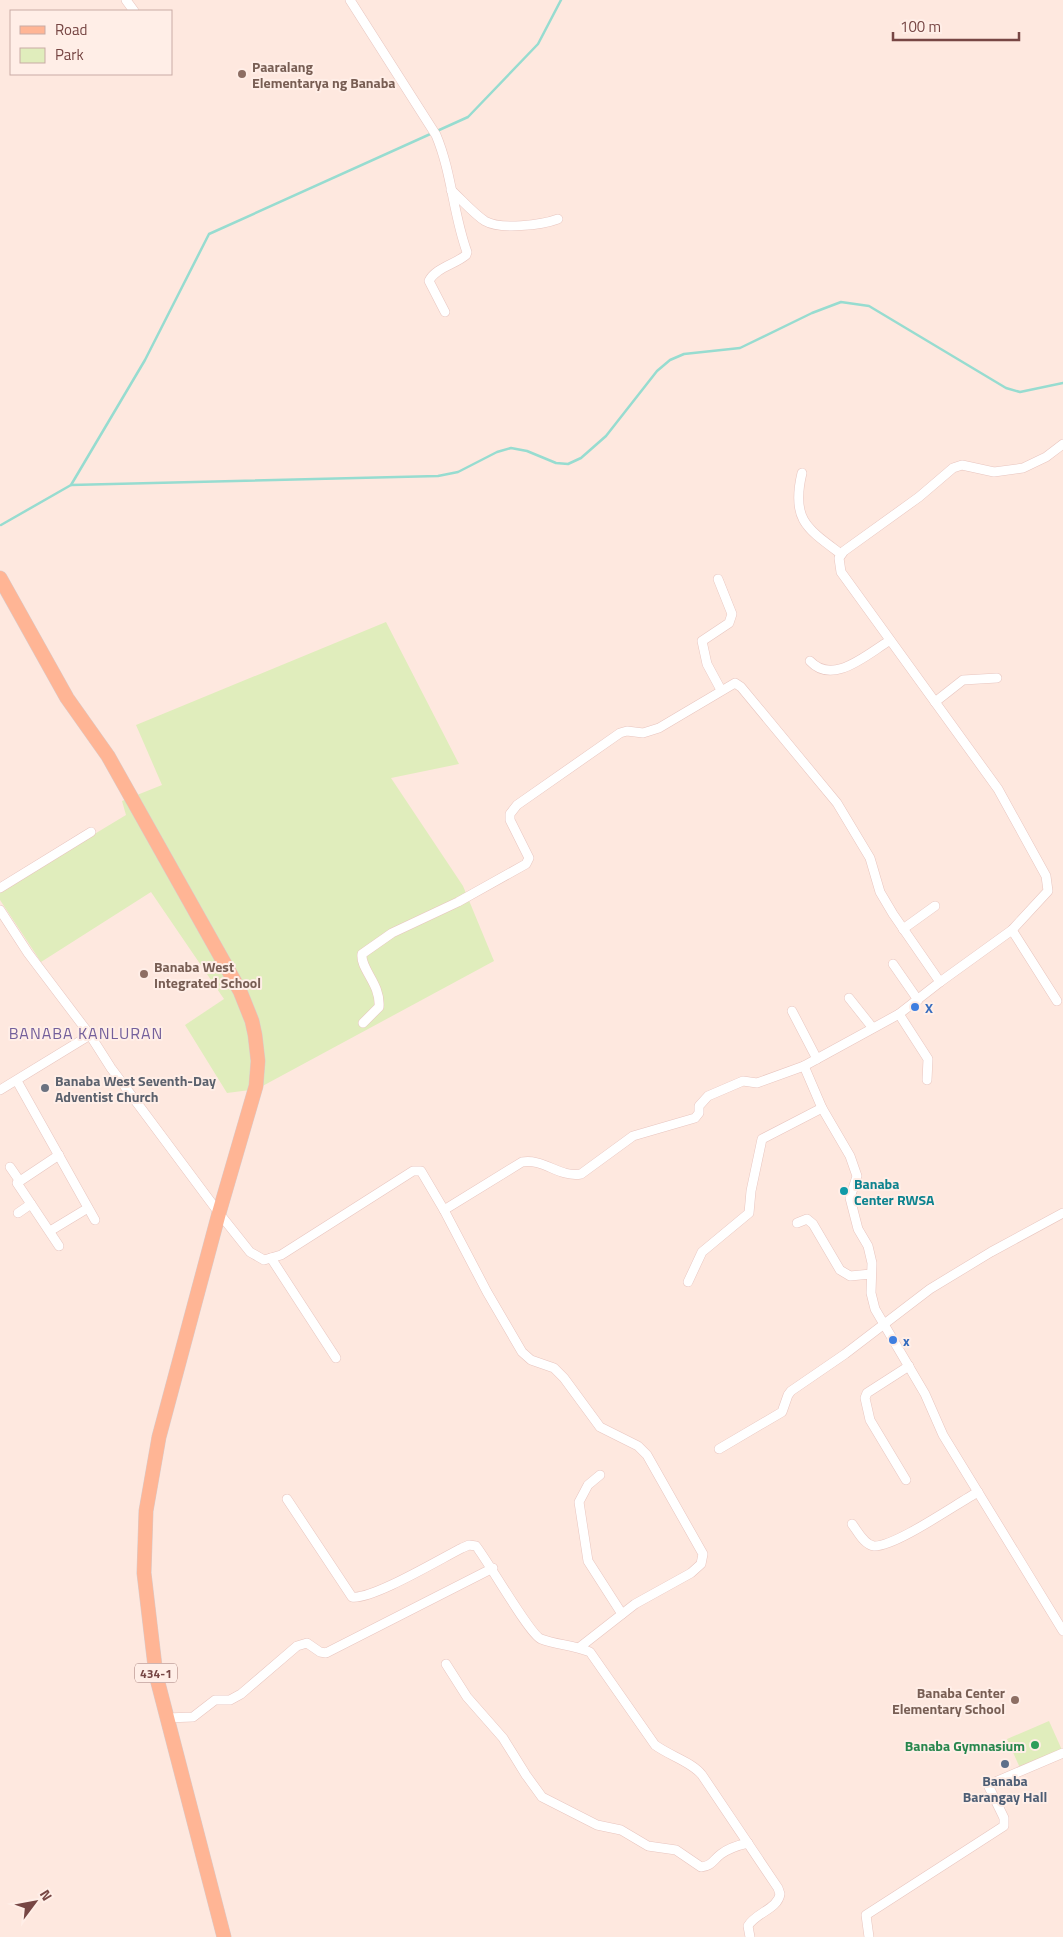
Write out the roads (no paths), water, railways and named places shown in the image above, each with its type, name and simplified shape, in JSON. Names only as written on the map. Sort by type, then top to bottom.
[{"type":"main road","name":"434-1","points":[[0,578],[62,690],[108,756],[240,991],[252,1021],[257,1054],[256,1086],[219,1213],[160,1437],[146,1510],[144,1574],[156,1675],[224,1937]]},
{"type":"street","points":[[350,0],[436,135],[446,158],[450,190],[460,234],[467,252],[466,256],[461,260],[434,274],[429,281],[445,312]]},
{"type":"street","points":[[450,190],[483,220],[491,224],[534,225],[558,219]]},
{"type":"street","points":[[444,1210],[522,1162],[532,1160],[573,1176],[581,1174],[633,1136],[695,1118],[699,1112],[699,1106],[708,1096],[743,1082],[757,1083],[804,1066],[872,1027],[899,1014],[1012,930],[1045,896],[1048,891],[1046,876],[1011,809],[889,641],[841,572],[838,561],[841,554],[920,497],[953,468],[962,465],[994,472],[1023,468],[1046,457],[1063,444]]},
{"type":"street","points":[[802,473],[797,494],[801,514],[816,535],[841,554]]},
{"type":"street","points":[[718,579],[732,614],[729,623],[702,642],[707,664],[721,690]]},
{"type":"street","points":[[810,661],[816,668],[824,672],[836,671],[889,641]]},
{"type":"street","points":[[935,702],[963,680],[998,678]]},
{"type":"street","points":[[363,1023],[379,1007],[380,999],[378,989],[362,958],[362,954],[392,933],[458,902],[526,864],[530,858],[510,820],[510,814],[517,805],[620,733],[627,731],[643,734],[659,728],[735,683],[741,687],[837,803],[870,858],[880,892],[940,982]]},
{"type":"street","points":[[0,888],[91,832]]},
{"type":"street","points":[[903,929],[935,906]]},
{"type":"street","points":[[0,910],[28,953],[90,1035],[111,1068],[250,1252],[264,1260],[280,1255],[413,1171],[421,1171],[522,1352],[531,1360],[554,1368],[564,1378],[600,1427],[638,1446],[647,1455],[698,1542],[703,1554],[701,1564],[691,1573],[635,1604],[580,1647]]},
{"type":"street","points":[[1012,930],[1057,1001]]},
{"type":"street","points":[[893,964],[918,1000]]},
{"type":"street","points":[[850,998],[872,1027]]},
{"type":"street","points":[[792,1011],[817,1059]]},
{"type":"street","points":[[899,1014],[928,1059],[927,1080]]},
{"type":"street","points":[[0,1090],[90,1035]]},
{"type":"street","points":[[804,1066],[822,1108],[850,1156],[857,1176],[850,1198],[858,1229],[870,1255],[871,1293],[875,1309],[885,1323],[925,1394],[943,1435],[1063,1630]]},
{"type":"street","points":[[17,1081],[95,1220]]},
{"type":"street","points":[[688,1282],[702,1252],[749,1213],[751,1191],[762,1139],[822,1108]]},
{"type":"street","points":[[19,1180],[59,1155]]},
{"type":"street","points":[[10,1167],[31,1204],[59,1246]]},
{"type":"street","points":[[18,1213],[31,1204]]},
{"type":"street","points":[[50,1231],[88,1208]]},
{"type":"street","points":[[719,1449],[782,1412],[788,1395],[792,1390],[845,1354],[930,1289],[991,1252],[1063,1213]]},
{"type":"street","points":[[797,1223],[807,1219],[813,1224],[840,1270],[850,1276],[871,1274]]},
{"type":"street","points":[[271,1258],[336,1358]]},
{"type":"street","points":[[906,1480],[870,1420],[865,1398],[867,1393],[909,1366]]},
{"type":"street","points":[[600,1474],[588,1485],[579,1502],[588,1561],[622,1614]]},
{"type":"street","points":[[852,1524],[868,1544],[873,1546],[893,1542],[978,1492]]},
{"type":"street","points":[[287,1499],[352,1597],[358,1598],[380,1590],[469,1545],[476,1546],[492,1568],[528,1628],[540,1639],[580,1647],[590,1652],[655,1745],[669,1756],[697,1768],[780,1894],[776,1903],[751,1920],[748,1926],[750,1937]]},
{"type":"street","points":[[166,1718],[193,1717],[215,1700],[230,1700],[241,1694],[297,1646],[307,1643],[320,1652],[326,1653],[492,1568]]},
{"type":"street","points":[[446,1664],[467,1698],[503,1738],[542,1797],[597,1825],[621,1830],[648,1846],[676,1850],[701,1866],[711,1864],[720,1854],[730,1848],[748,1843]]},
{"type":"street","points":[[869,1937],[866,1915],[1004,1826],[1004,1818],[988,1785],[1063,1753]]},
{"type":"waterway","points":[[71,485],[145,360],[209,234],[468,117],[538,44],[561,0]]},
{"type":"waterway","points":[[1,525],[71,485],[438,476],[458,472],[497,452],[511,448],[527,451],[556,463],[568,464],[581,458],[606,436],[657,371],[670,360],[684,354],[740,348],[812,313],[841,302],[869,306],[1006,388],[1020,392],[1063,383]]},
{"type":"place","name":"Paaralang Elementarya ng Banaba","points":[[242,74]]},
{"type":"place","name":"Banaba West Integrated School","points":[[144,974]]},
{"type":"place","name":"X","points":[[915,1007]]},
{"type":"place","name":"Banaba West Seventh-Day Adventist Church","points":[[45,1088]]},
{"type":"place","name":"Banaba Center RWSA","points":[[844,1191]]},
{"type":"place","name":"x","points":[[893,1340]]},
{"type":"place","name":"Banaba Center Elementary School","points":[[1015,1700]]},
{"type":"place","name":"Banaba Gymnasium","points":[[1035,1745]]},
{"type":"place","name":"Banaba Barangay Hall","points":[[1005,1764]]},
{"type":"district","name":"BANABA KANLURAN","points":[[86,1033]]}]
